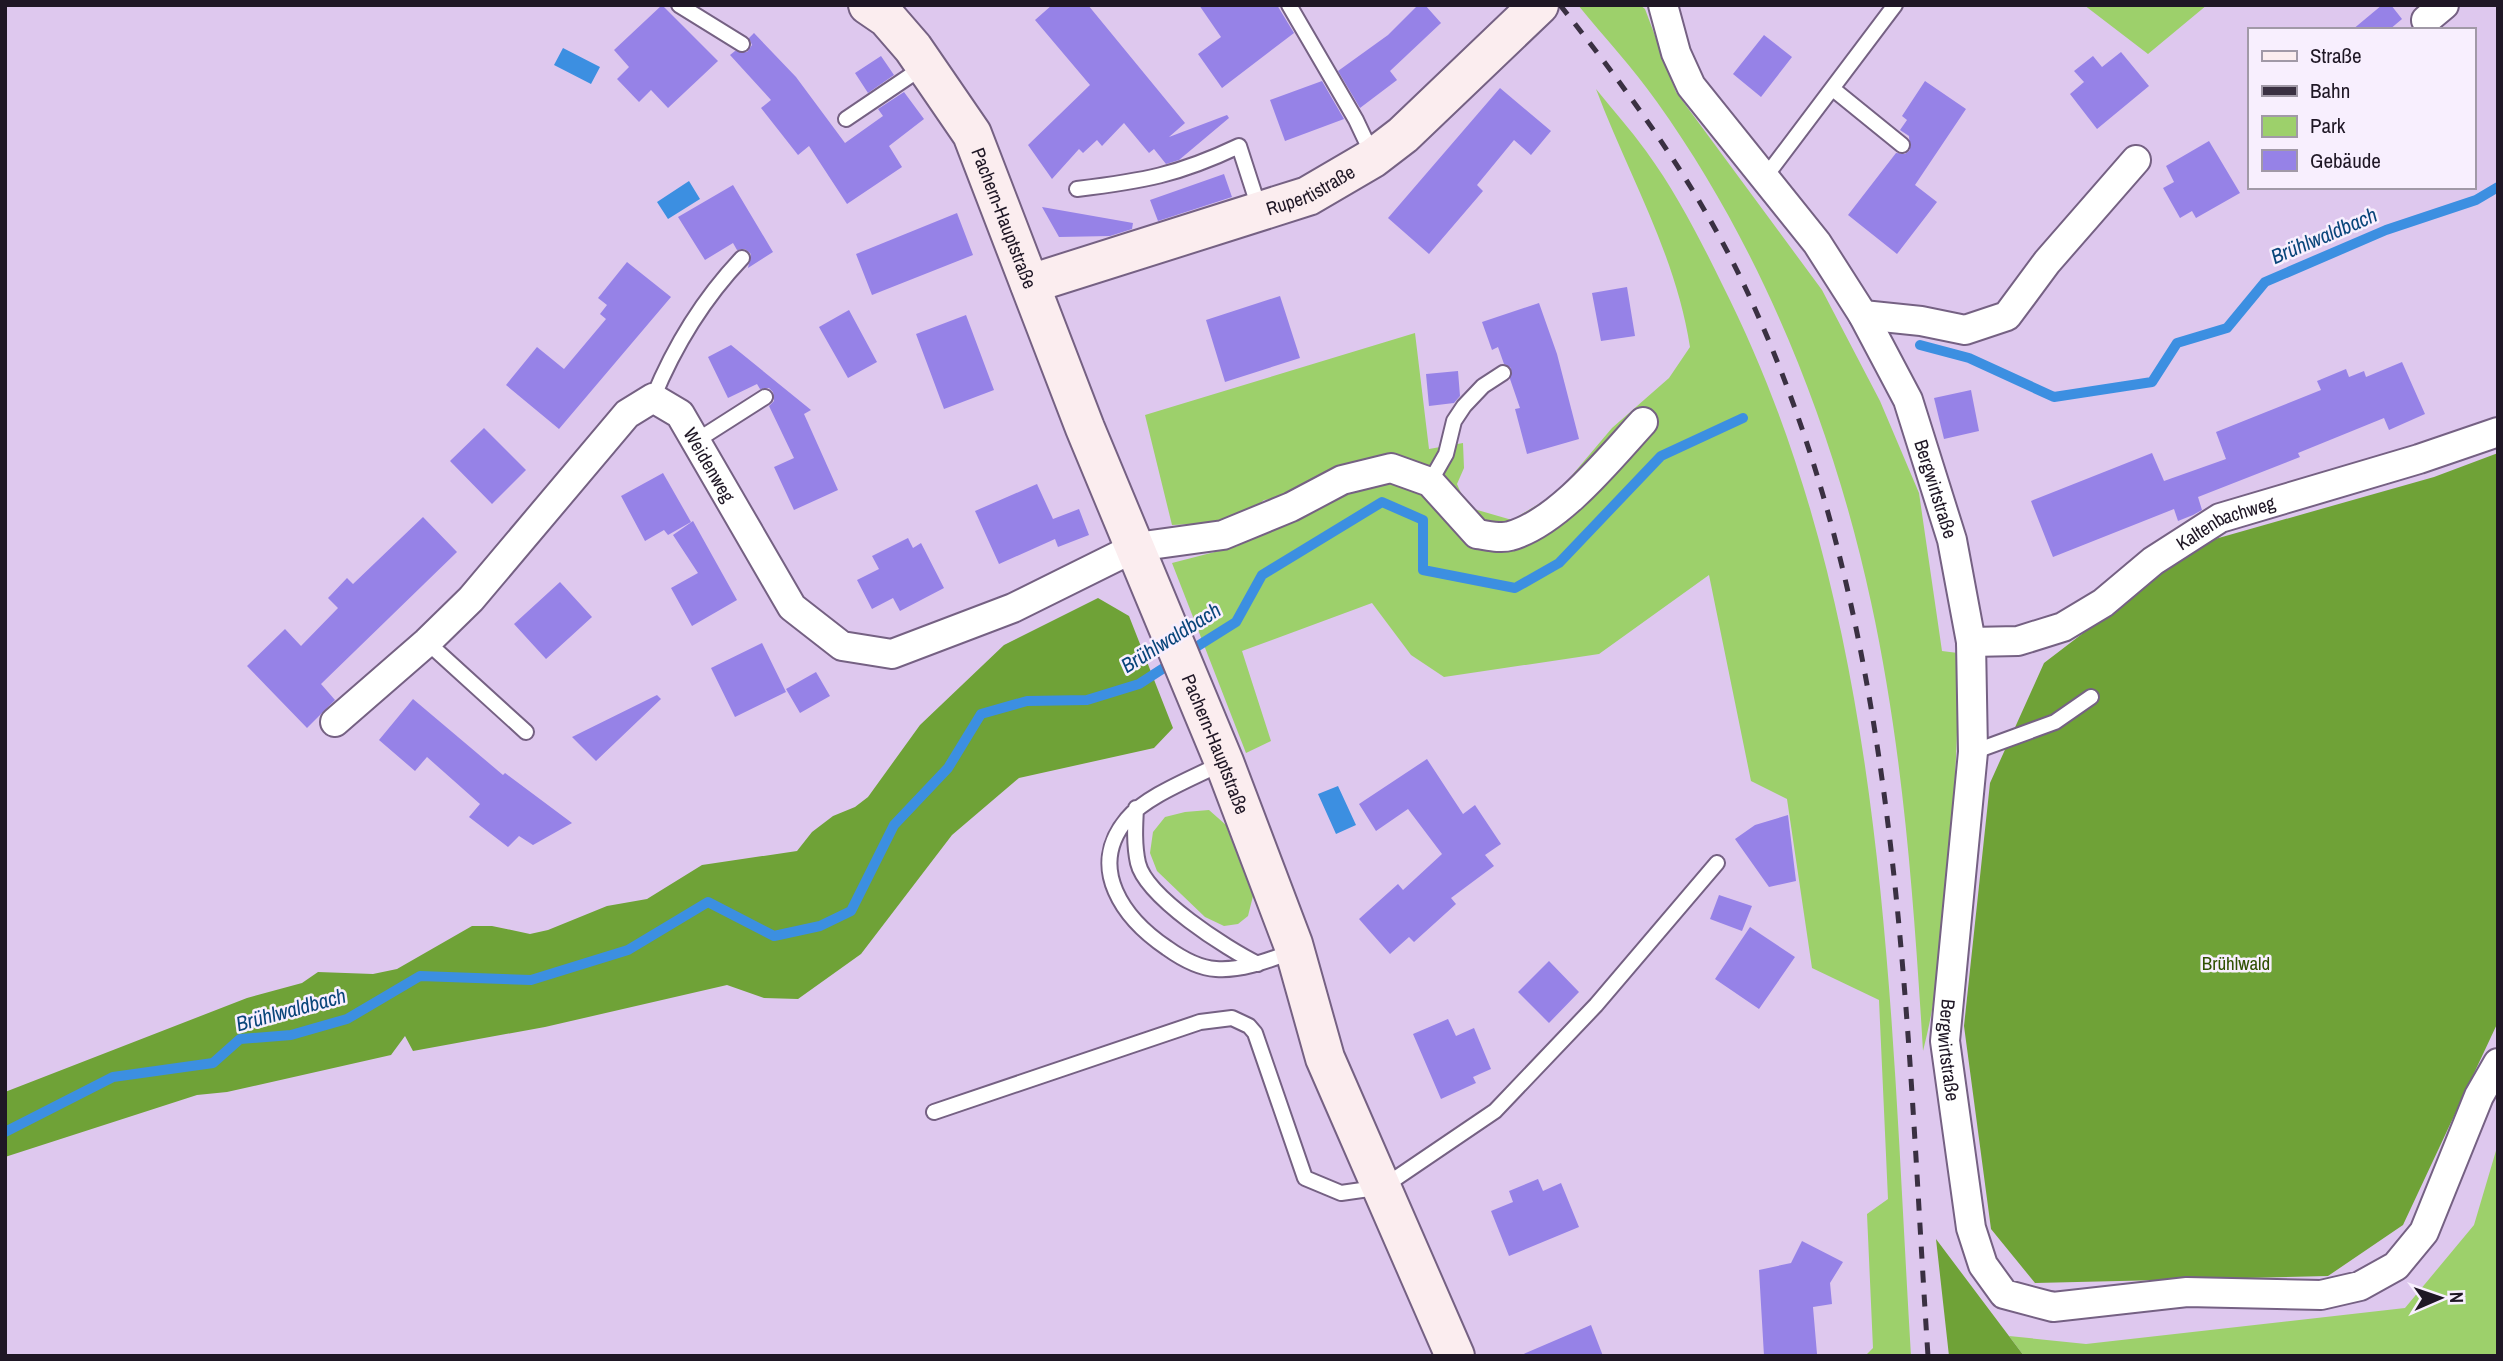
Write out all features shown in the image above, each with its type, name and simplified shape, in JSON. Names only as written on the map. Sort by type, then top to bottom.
[{"type":"main road","name":"Rupertistraße","points":[[1030,284],[1308,196],[1373,158],[1424,116],[1539,5]]},
{"type":"main road","name":"Pachern-Hauptstraße","points":[[884,10],[972,134],[1224,762],[1295,951],[1325,1058],[1455,1356]]},
{"type":"street","name":"Bergwirtstraße","points":[[1663,5],[1676,53],[1691,86],[1817,243],[1863,315],[1908,400],[1952,540],[1970,642],[1973,752],[1945,1041],[1971,1228],[1983,1265],[2004,1294],[2053,1307],[2187,1292],[2321,1295],[2360,1286],[2396,1266],[2424,1232],[2479,1096],[2498,1063]]},
{"type":"street","points":[[1863,315],[1921,321],[1965,330],[2007,316],[2047,262],[2136,160]]},
{"type":"street","points":[[335,722],[427,642],[471,599],[627,414],[653,398]]},
{"type":"street","name":"Weidenweg","points":[[653,398],[680,414],[792,607],[842,646],[892,654],[1013,608],[1136,547],[1223,535],[1291,507],[1342,480],[1391,468],[1430,482]]},
{"type":"street","points":[[1430,482],[1477,534],[1508,537],[1539,521],[1586,485],[1643,422]]},
{"type":"street","name":"Kaltenbachweg","points":[[1970,642],[2018,641],[2063,627],[2103,603],[2153,561],[2220,518],[2419,459],[2498,432]]},
{"type":"lane","points":[[679,5],[742,44]]},
{"type":"lane","points":[[1289,5],[1356,120],[1373,158]]},
{"type":"lane","points":[[1766,177],[1895,5]]},
{"type":"lane","points":[[846,119],[925,65]]},
{"type":"lane","points":[[1833,89],[1902,145]]},
{"type":"lane","points":[[1077,189],[1147,181],[1192,168],[1239,146],[1260,212]]},
{"type":"lane","points":[[653,398],[664,373],[716,286],[742,258]]},
{"type":"lane","points":[[1430,482],[1446,454],[1454,421],[1464,405],[1483,386],[1503,373]]},
{"type":"lane","points":[[696,441],[765,397]]},
{"type":"lane","points":[[427,642],[526,732]]},
{"type":"lane","points":[[1973,752],[2055,722],[2091,697]]},
{"type":"lane","points":[[1224,762],[1136,808],[1116,834],[1111,855],[1119,904],[1146,934],[1186,961],[1214,969],[1258,964],[1295,951]]},
{"type":"lane","points":[[1136,808],[1138,866],[1154,889],[1211,938],[1258,964]]},
{"type":"lane","points":[[934,1112],[1139,1041],[1200,1022],[1232,1018],[1249,1026],[1255,1033],[1306,1178],[1341,1193],[1382,1187],[1495,1111],[1596,1005],[1717,863]]},
{"type":"green space","points":[[1578,5],[1640,5],[1645,9],[1676,92],[1822,290],[1880,401],[1919,493],[1942,651],[1958,653],[1952,825],[1936,987],[1923,1051],[1906,825],[1891,713],[1871,602],[1836,470],[1789,341],[1761,278],[1729,217],[1695,158],[1657,102]]},
{"type":"green space","points":[[2084,5],[2207,5],[2148,54]]},
{"type":"green space","points":[[1596,89],[1657,167],[1714,267],[1777,410],[1819,540],[1849,673],[1871,808],[1886,945],[1911,1356],[1865,1356],[1873,1348],[1867,1214],[1888,1199],[1879,1000],[1812,968],[1787,799],[1751,781],[1709,575],[1599,654],[1444,677],[1411,655],[1372,603],[1242,651],[1271,741],[1246,753],[1172,563],[1238,546],[1279,498],[1264,500],[1236,522],[1172,525],[1145,415],[1415,333],[1429,449],[1463,443],[1464,468],[1457,484],[1467,507],[1512,520],[1557,493],[1612,428],[1669,378],[1690,347],[1683,313],[1663,247]]},
{"type":"green space","name":"Brühlwald","points":[[2498,453],[2498,1022],[2403,1225],[2328,1276],[2035,1283],[1991,1229],[1964,1026],[1990,783],[2044,663],[2201,543],[2434,477]]},
{"type":"green space","points":[[1098,598],[1129,616],[1173,728],[1154,748],[1019,778],[952,835],[861,954],[798,999],[764,998],[727,985],[545,1027],[413,1051],[405,1036],[391,1055],[227,1092],[197,1095],[5,1157],[5,1092],[247,998],[302,983],[318,972],[373,974],[397,969],[472,926],[492,926],[530,934],[548,930],[607,906],[647,899],[702,865],[797,851],[812,832],[833,816],[855,807],[868,797],[920,725],[1004,645]]},
{"type":"green space","points":[[1209,810],[1226,825],[1253,896],[1248,916],[1238,924],[1224,926],[1205,917],[1157,871],[1150,853],[1153,832],[1165,817]]},
{"type":"green space","points":[[2498,1144],[2498,1356],[2024,1356],[2009,1336],[2086,1344],[2405,1308],[2474,1225]]},
{"type":"green space","points":[[1936,1239],[2024,1356],[1949,1356]]},
{"type":"water","points":[[563,48],[600,67],[591,84],[554,65]]},
{"type":"water","points":[[689,181],[700,199],[668,219],[657,202]]},
{"type":"water","points":[[1338,786],[1356,825],[1336,834],[1318,794]]},
{"type":"building","points":[[662,5],[718,61],[668,108],[651,90],[639,102],[617,79],[629,67],[614,50]]},
{"type":"building","points":[[1052,5],[1088,5],[1185,123],[1169,137],[1227,115],[1229,118],[1179,160],[1166,164],[1154,149],[1149,153],[1124,123],[1102,146],[1097,140],[1083,153],[1079,149],[1052,179],[1028,145],[1090,85],[1035,20]]},
{"type":"building","points":[[1199,5],[1277,5],[1294,33],[1222,88],[1198,54],[1221,37]]},
{"type":"building","points":[[1418,5],[1425,5],[1441,23],[1390,71],[1397,80],[1360,108],[1338,71],[1388,35]]},
{"type":"building","points":[[2382,5],[2391,5],[2402,19],[2391,28],[2354,28]]},
{"type":"building","points":[[754,33],[796,77],[845,143],[883,116],[878,109],[904,92],[924,119],[889,146],[902,167],[847,204],[809,146],[798,155],[761,108],[771,100],[730,55],[735,51],[747,52],[752,45],[749,38]]},
{"type":"building","points":[[1764,35],[1792,57],[1761,97],[1733,74]]},
{"type":"building","points":[[2121,52],[2149,86],[2097,129],[2070,94],[2084,82],[2074,71],[2093,56],[2102,67]]},
{"type":"building","points":[[881,56],[894,75],[868,93],[855,73]]},
{"type":"building","points":[[1322,81],[1344,119],[1285,141],[1270,100]]},
{"type":"building","points":[[1925,81],[1966,109],[1915,185],[1937,202],[1897,254],[1848,215],[1896,153],[1905,154],[1910,150],[1909,136],[1900,130],[1907,120],[1902,116]]},
{"type":"building","points":[[1500,88],[1551,131],[1531,155],[1514,140],[1477,185],[1483,191],[1429,254],[1388,218]]},
{"type":"building","points":[[2209,141],[2240,193],[2196,218],[2192,211],[2180,218],[2163,188],[2174,182],[2166,166]]},
{"type":"building","points":[[1224,174],[1232,197],[1158,221],[1150,200]]},
{"type":"building","points":[[733,185],[773,252],[748,268],[751,254],[745,249],[737,250],[733,243],[705,260],[678,217]]},
{"type":"building","points":[[1042,207],[1133,223],[1132,229],[1110,236],[1059,237]]},
{"type":"building","points":[[957,213],[973,255],[872,295],[856,254]]},
{"type":"building","points":[[627,262],[671,297],[559,429],[506,385],[537,347],[564,369],[606,319],[600,314],[607,305],[598,298]]},
{"type":"building","points":[[1627,287],[1635,336],[1601,341],[1592,293]]},
{"type":"building","points":[[1280,296],[1300,358],[1225,382],[1206,320]]},
{"type":"building","points":[[1539,303],[1557,354],[1579,439],[1527,454],[1515,409],[1520,408],[1510,379],[1511,368],[1504,364],[1498,347],[1492,350],[1482,322]]},
{"type":"building","points":[[849,310],[877,362],[848,378],[819,327]]},
{"type":"building","points":[[966,315],[994,390],[944,409],[916,334]]},
{"type":"building","points":[[731,345],[811,410],[804,414],[838,490],[794,510],[774,467],[794,458],[769,406],[774,401],[773,392],[769,388],[760,389],[757,384],[728,398],[708,357]]},
{"type":"building","points":[[2402,362],[2425,414],[2389,430],[2384,418],[2298,453],[2300,457],[2198,497],[2202,510],[2178,521],[2174,509],[2053,557],[2031,501],[2152,453],[2164,481],[2226,459],[2216,432],[2321,390],[2317,381],[2346,369],[2349,377],[2364,371],[2366,377]]},
{"type":"building","points":[[1458,371],[1460,396],[1454,403],[1429,406],[1426,374]]},
{"type":"building","points":[[1971,390],[1979,431],[1944,439],[1934,398]]},
{"type":"building","points":[[484,428],[526,470],[492,504],[450,461]]},
{"type":"building","points":[[663,473],[691,522],[668,535],[664,530],[645,541],[621,496]]},
{"type":"building","points":[[1037,484],[1053,519],[1079,509],[1089,535],[1058,547],[1055,539],[999,564],[975,511]]},
{"type":"building","points":[[423,517],[457,552],[321,684],[335,700],[307,728],[247,666],[285,629],[301,646],[338,608],[328,598],[347,578],[353,584]]},
{"type":"building","points":[[693,521],[737,600],[692,626],[671,588],[698,573],[673,535]]},
{"type":"building","points":[[908,538],[913,548],[921,543],[944,588],[900,611],[893,598],[872,609],[857,580],[879,569],[872,556]]},
{"type":"building","points":[[560,582],[592,617],[546,659],[514,624]]},
{"type":"building","points":[[762,643],[786,692],[735,717],[711,668]]},
{"type":"building","points":[[816,672],[830,696],[800,713],[786,689]]},
{"type":"building","points":[[657,695],[661,699],[596,761],[572,737]]},
{"type":"building","points":[[413,699],[503,775],[505,773],[572,823],[533,845],[519,836],[508,847],[469,817],[480,804],[427,757],[415,771],[379,740]]},
{"type":"building","points":[[1427,759],[1463,814],[1475,805],[1501,844],[1485,855],[1494,866],[1451,898],[1456,904],[1414,942],[1409,937],[1390,954],[1359,919],[1398,884],[1403,890],[1442,854],[1408,809],[1376,831],[1359,804]]},
{"type":"building","points":[[1788,815],[1796,881],[1769,887],[1735,839],[1755,825]]},
{"type":"building","points":[[1719,895],[1752,906],[1742,931],[1710,919]]},
{"type":"building","points":[[1750,927],[1795,957],[1759,1009],[1715,979]]},
{"type":"building","points":[[1549,961],[1579,992],[1549,1023],[1518,992]]},
{"type":"building","points":[[1448,1019],[1456,1036],[1474,1028],[1491,1069],[1473,1077],[1476,1083],[1441,1099],[1413,1034]]},
{"type":"building","points":[[1538,1179],[1543,1191],[1561,1183],[1579,1227],[1509,1256],[1491,1211],[1513,1202],[1509,1191]]},
{"type":"building","points":[[1802,1241],[1843,1262],[1830,1283],[1832,1304],[1813,1307],[1817,1354],[1764,1356],[1759,1270],[1791,1263]]},
{"type":"building","points":[[1591,1325],[1603,1356],[1519,1356]]},
{"type":"waterway","name":"Brühlwaldbach","points":[[1920,345],[1969,358],[2054,397],[2152,382],[2177,343],[2227,328],[2265,282],[2386,230],[2476,200],[2498,187]]},
{"type":"waterway","name":"Brühlwaldbach","points":[[1185,654],[1236,622],[1262,575],[1382,502],[1423,520],[1423,570],[1515,588],[1559,563],[1661,456],[1743,418]]},
{"type":"waterway","name":"Brühlwaldbach","points":[[5,1132],[113,1077],[213,1063],[240,1039],[291,1035],[347,1019],[420,976],[531,980],[628,950],[708,902],[774,936],[820,926],[851,911],[894,825],[948,768],[981,714],[1027,701],[1087,700],[1139,684],[1173,662]]},
{"type":"railway","points":[[1560,5],[1661,141],[1726,249],[1745,287],[1797,414],[1836,544],[1866,677],[1886,811],[1901,947],[1928,1356]]}]
